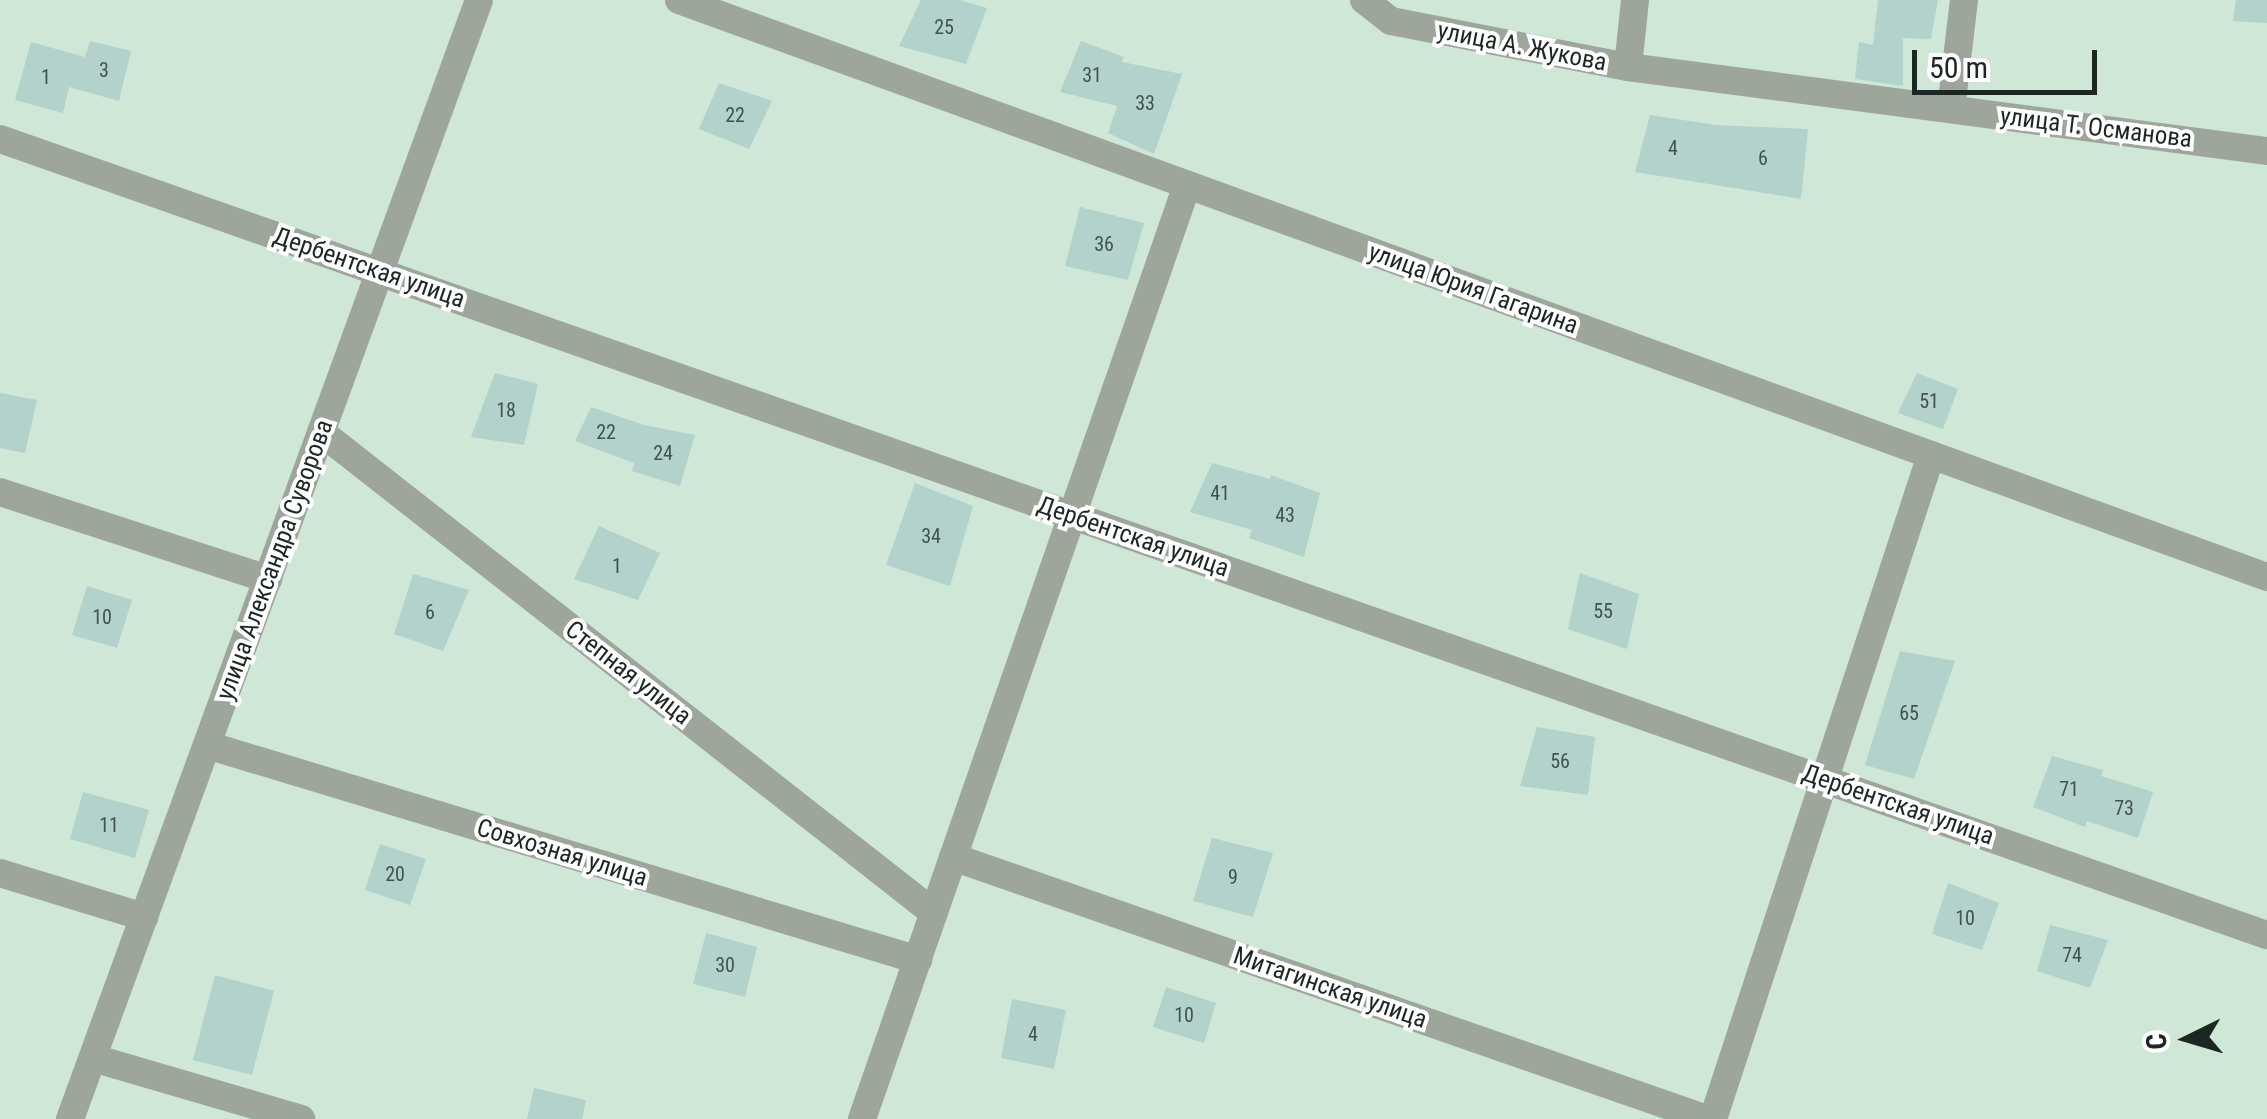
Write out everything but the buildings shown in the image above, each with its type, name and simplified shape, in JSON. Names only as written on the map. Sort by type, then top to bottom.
[{"type":"street","name":"улица Александра Суворова","points":[[70,1119],[479,0]]},
{"type":"street","name":"улица Юрия Гагарина","points":[[679,0],[2267,577]]},
{"type":"street","name":"улица А. Жукова","points":[[1364,0],[1391,21],[1628,67]]},
{"type":"street","points":[[1628,67],[1635,0]]},
{"type":"street","points":[[1951,109],[1964,0]]},
{"type":"street","name":"улица Т. Османова","points":[[1628,67],[2267,151]]},
{"type":"street","name":"Дербентская улица","points":[[0,138],[2267,935]]},
{"type":"street","points":[[862,1119],[1187,185]]},
{"type":"street","name":"Степная улица","points":[[321,432],[934,913]]},
{"type":"street","points":[[1710,1119],[1931,455]]},
{"type":"street","points":[[0,492],[268,579]]},
{"type":"street","name":"Совхозная улица","points":[[207,745],[918,960]]},
{"type":"street","name":"Митагинская улица","points":[[954,857],[1710,1119]]},
{"type":"street","points":[[0,873],[144,917]]},
{"type":"street","points":[[93,1058],[301,1119]]}]
